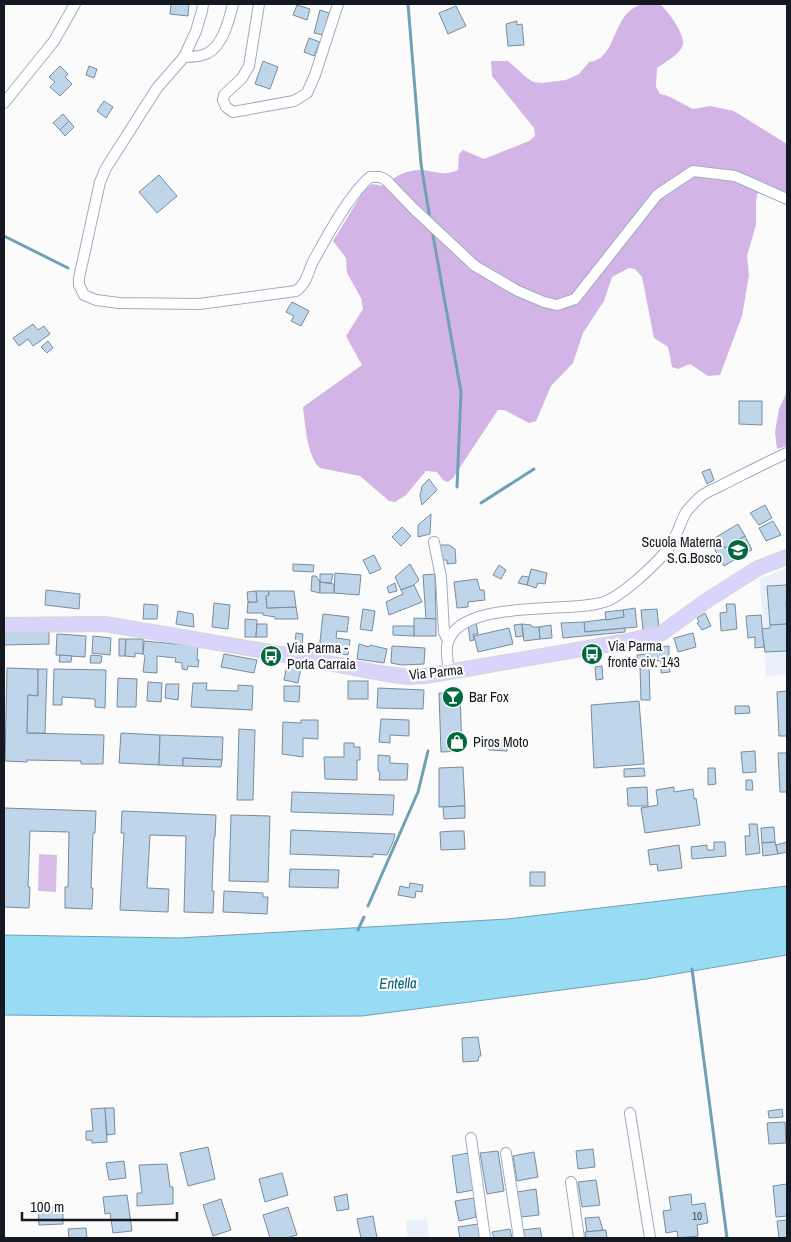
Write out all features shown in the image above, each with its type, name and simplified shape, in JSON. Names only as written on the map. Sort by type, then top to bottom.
[{"type":"main road","name":"Via Parma","points":[[4,625],[105,624],[409,677],[449,672],[623,642],[662,633],[706,601],[758,568],[787,557]]},
{"type":"street","points":[[4,104],[54,41],[75,4]]},
{"type":"street","points":[[202,4],[202,11],[196,30],[184,57],[158,88],[106,168],[100,182],[79,278],[81,291],[84,295],[96,300],[119,304],[199,304],[296,292],[301,288],[313,260],[357,190],[370,177],[380,177],[386,180],[475,266],[518,291],[544,302],[557,305],[575,299],[657,195],[693,171],[735,176],[787,199]]},
{"type":"street","points":[[184,57],[202,55],[209,52],[227,26],[233,4]]},
{"type":"street","points":[[259,4],[249,66],[242,78],[226,92],[223,100],[226,108],[233,112],[294,100],[307,92],[315,75],[338,4]]},
{"type":"street","points":[[448,641],[453,633],[466,622],[495,612],[556,608],[604,602],[619,594],[656,562],[670,547],[687,511],[702,496],[787,453]]},
{"type":"street","points":[[434,542],[441,577],[444,632],[448,641],[449,672]]},
{"type":"street","points":[[630,1113],[650,1238]]},
{"type":"street","points":[[472,1138],[485,1238]]},
{"type":"street","points":[[506,1154],[519,1238]]},
{"type":"street","points":[[571,1182],[579,1238]]},
{"type":"shaded area","points":[[643,4],[659,4],[662,6],[675,22],[683,40],[682,48],[672,58],[657,68],[656,87],[660,94],[693,109],[710,106],[734,111],[787,144],[787,193],[760,182],[756,201],[756,225],[747,256],[749,275],[742,316],[720,375],[708,376],[690,364],[678,369],[672,367],[668,347],[654,338],[642,277],[635,269],[629,268],[612,277],[604,301],[583,333],[573,363],[551,386],[536,421],[529,423],[504,410],[498,410],[453,478],[448,482],[443,480],[437,472],[426,471],[406,495],[395,502],[389,501],[360,476],[320,468],[309,448],[303,407],[362,365],[346,336],[363,309],[361,298],[347,273],[346,258],[333,241],[363,192],[372,184],[384,186],[397,176],[407,172],[423,170],[444,173],[458,170],[459,154],[463,150],[484,159],[529,141],[535,136],[534,128],[492,76],[491,61],[508,61],[533,82],[542,83],[566,80],[579,74],[589,62],[599,59],[611,44],[625,16],[632,9]]},
{"type":"shaded area","points":[[787,366],[787,446],[777,449],[775,432],[779,409],[786,394]]},
{"type":"shaded area","points":[[787,568],[787,674],[766,677],[760,579]]},
{"type":"shaded area","points":[[39,854],[57,855],[56,892],[38,891]]},
{"type":"shaded area","points":[[427,1219],[429,1238],[408,1238],[405,1221]]},
{"type":"water","name":"Entella","points":[[787,886],[787,955],[646,979],[362,1016],[4,1015],[4,935],[179,938],[507,919]]},
{"type":"building","points":[[171,4],[189,4],[188,16],[170,14]]},
{"type":"building","points":[[297,5],[310,9],[307,20],[293,15]]},
{"type":"building","points":[[456,6],[466,26],[448,34],[439,13]]},
{"type":"building","points":[[320,10],[329,13],[323,35],[314,33]]},
{"type":"building","points":[[517,21],[517,25],[522,24],[524,45],[508,46],[506,24]]},
{"type":"building","points":[[309,38],[320,42],[314,56],[304,52]]},
{"type":"building","points":[[263,61],[278,67],[270,89],[255,84]]},
{"type":"building","points":[[60,66],[68,74],[65,77],[72,84],[60,96],[50,87],[55,82],[49,77]]},
{"type":"building","points":[[89,66],[97,69],[94,78],[86,75]]},
{"type":"building","points":[[104,101],[113,107],[106,118],[97,111]]},
{"type":"building","points":[[63,114],[69,121],[60,130],[53,123]]},
{"type":"building","points":[[69,121],[74,127],[65,136],[60,130]]},
{"type":"building","points":[[159,175],[177,196],[157,213],[139,192]]},
{"type":"building","points":[[292,302],[309,311],[301,326],[291,321],[294,316],[286,312]]},
{"type":"building","points":[[33,324],[38,330],[44,326],[50,334],[33,346],[28,339],[19,346],[13,338]]},
{"type":"building","points":[[48,341],[53,348],[47,353],[41,347]]},
{"type":"building","points":[[739,401],[762,401],[762,425],[739,424]]},
{"type":"building","points":[[710,469],[714,480],[707,484],[702,472]]},
{"type":"building","points":[[429,479],[437,490],[422,505],[420,496],[422,486]]},
{"type":"building","points":[[765,505],[772,518],[759,525],[750,513]]},
{"type":"building","points":[[431,514],[430,534],[418,537],[418,525]]},
{"type":"building","points":[[773,521],[781,535],[766,541],[759,528]]},
{"type":"building","points":[[738,524],[745,536],[725,548],[718,536]]},
{"type":"building","points":[[402,527],[411,536],[401,546],[392,537]]},
{"type":"building","points":[[718,536],[725,548],[745,536],[752,550],[744,554],[742,550],[731,557],[734,560],[724,566],[710,541]]},
{"type":"building","points":[[439,545],[449,545],[455,549],[456,563],[447,564],[447,560],[441,560]]},
{"type":"building","points":[[374,555],[381,569],[370,574],[363,560]]},
{"type":"building","points":[[293,564],[314,565],[313,572],[293,571]]},
{"type":"building","points":[[410,564],[419,580],[414,585],[401,590],[395,577]]},
{"type":"building","points":[[499,565],[506,570],[501,579],[493,575]]},
{"type":"building","points":[[531,569],[547,573],[545,584],[538,583],[536,588],[527,585]]},
{"type":"building","points":[[335,573],[361,575],[359,595],[334,593]]},
{"type":"building","points":[[320,574],[333,574],[331,583],[320,582]]},
{"type":"building","points":[[435,574],[436,619],[426,619],[423,575]]},
{"type":"building","points":[[312,576],[316,576],[320,582],[320,593],[311,591]]},
{"type":"building","points":[[522,576],[529,577],[527,585],[518,583]]},
{"type":"building","points":[[477,579],[480,590],[484,590],[485,600],[468,602],[468,607],[457,608],[454,582]]},
{"type":"building","points":[[320,582],[334,584],[334,593],[320,593]]},
{"type":"building","points":[[395,583],[397,591],[389,593],[387,587]]},
{"type":"building","points":[[414,585],[422,602],[389,615],[386,602],[403,594],[401,590]]},
{"type":"building","points":[[787,585],[787,624],[770,625],[767,586]]},
{"type":"building","points":[[46,590],[80,594],[79,609],[45,605]]},
{"type":"building","points":[[256,591],[269,591],[269,595],[266,596],[267,608],[296,607],[298,619],[275,619],[275,617],[263,615],[263,613],[247,613],[248,602],[257,602]]},
{"type":"building","points":[[256,591],[257,602],[248,602],[247,592]]},
{"type":"building","points":[[269,591],[294,591],[296,607],[267,608],[266,596],[269,595]]},
{"type":"building","points":[[214,603],[230,605],[228,629],[212,627]]},
{"type":"building","points":[[144,604],[158,605],[157,619],[143,619]]},
{"type":"building","points":[[726,604],[735,604],[737,629],[721,631],[720,613],[727,612]]},
{"type":"building","points":[[635,608],[637,627],[585,632],[584,622],[624,617],[623,610]]},
{"type":"building","points":[[363,609],[375,611],[372,631],[360,629]]},
{"type":"building","points":[[657,609],[659,629],[643,630],[641,610]]},
{"type":"building","points":[[623,610],[624,617],[606,620],[605,612]]},
{"type":"building","points":[[178,611],[193,614],[194,627],[176,624]]},
{"type":"building","points":[[705,613],[711,626],[702,630],[697,623],[699,622],[697,618]]},
{"type":"building","points":[[323,614],[349,617],[347,632],[337,631],[336,638],[350,640],[348,655],[319,651]]},
{"type":"building","points":[[761,615],[764,647],[755,648],[755,637],[748,638],[746,616]]},
{"type":"building","points":[[414,618],[436,619],[436,636],[414,636]]},
{"type":"building","points":[[245,619],[257,620],[256,637],[245,637]]},
{"type":"building","points":[[476,622],[478,634],[473,634],[474,640],[470,641],[468,623]]},
{"type":"building","points":[[584,622],[585,632],[625,628],[625,632],[563,638],[561,623]]},
{"type":"building","points":[[257,624],[267,624],[267,637],[256,637]]},
{"type":"building","points":[[522,624],[523,636],[516,637],[514,625]]},
{"type":"building","points":[[522,624],[539,627],[540,639],[524,641]]},
{"type":"building","points":[[787,624],[787,651],[765,652],[762,629],[770,628],[770,625]]},
{"type":"building","points":[[551,625],[552,638],[540,639],[539,627]]},
{"type":"building","points":[[393,626],[414,626],[414,636],[393,635]]},
{"type":"building","points":[[509,628],[513,644],[478,652],[474,636]]},
{"type":"building","points":[[49,630],[49,644],[4,645],[4,631]]},
{"type":"building","points":[[296,633],[303,634],[302,645],[295,644]]},
{"type":"building","points":[[693,633],[696,647],[678,652],[674,638]]},
{"type":"building","points":[[57,634],[86,636],[85,657],[56,655]]},
{"type":"building","points":[[93,636],[111,638],[110,655],[92,653]]},
{"type":"building","points":[[119,639],[126,639],[125,656],[119,656]]},
{"type":"building","points":[[126,639],[143,639],[143,654],[135,653],[135,657],[125,656]]},
{"type":"building","points":[[144,641],[198,646],[198,667],[188,666],[187,670],[182,669],[182,663],[175,662],[176,658],[157,656],[157,673],[143,672]]},
{"type":"building","points":[[359,644],[387,649],[384,663],[357,659]]},
{"type":"building","points":[[392,646],[425,648],[424,664],[402,665],[391,663]]},
{"type":"building","points":[[669,646],[669,660],[650,661],[648,648]]},
{"type":"building","points":[[224,654],[257,660],[254,673],[221,667]]},
{"type":"building","points":[[648,654],[648,661],[637,662],[637,655]]},
{"type":"building","points":[[60,655],[72,656],[71,662],[59,662]]},
{"type":"building","points":[[91,655],[102,656],[101,663],[90,663]]},
{"type":"building","points":[[669,660],[670,672],[661,673],[661,661]]},
{"type":"building","points":[[649,664],[650,700],[641,700],[640,665]]},
{"type":"building","points":[[287,665],[301,668],[298,683],[284,680]]},
{"type":"building","points":[[602,666],[603,679],[596,680],[595,667]]},
{"type":"building","points":[[7,668],[38,669],[38,696],[28,695],[27,733],[104,735],[103,764],[81,764],[81,761],[5,761]]},
{"type":"building","points":[[38,669],[47,669],[45,733],[27,733],[28,695],[38,696]]},
{"type":"building","points":[[54,669],[106,670],[105,708],[95,707],[95,699],[62,697],[62,705],[53,705]]},
{"type":"building","points":[[118,678],[137,679],[136,707],[117,707]]},
{"type":"building","points":[[348,681],[368,681],[368,699],[348,699]]},
{"type":"building","points":[[148,682],[162,683],[161,702],[147,701]]},
{"type":"building","points":[[193,683],[207,683],[206,690],[238,691],[238,685],[253,686],[252,710],[191,707]]},
{"type":"building","points":[[166,684],[179,684],[178,700],[165,698]]},
{"type":"building","points":[[284,686],[300,686],[299,702],[284,701]]},
{"type":"building","points":[[378,688],[424,690],[423,709],[377,708]]},
{"type":"building","points":[[787,691],[787,736],[779,736],[777,692]]},
{"type":"building","points":[[439,693],[460,693],[462,751],[441,752]]},
{"type":"building","points":[[639,701],[644,764],[594,768],[591,705]]},
{"type":"building","points":[[735,706],[749,706],[750,713],[735,714]]},
{"type":"building","points":[[381,719],[409,720],[409,736],[390,735],[390,743],[379,742]]},
{"type":"building","points":[[301,720],[318,720],[318,739],[303,738],[303,757],[282,754],[283,722],[301,723]]},
{"type":"building","points":[[239,729],[255,730],[253,800],[237,800]]},
{"type":"building","points":[[121,733],[160,735],[159,765],[119,763]]},
{"type":"building","points":[[160,735],[223,737],[222,760],[183,758],[183,766],[159,765]]},
{"type":"building","points":[[489,740],[508,741],[507,751],[489,750]]},
{"type":"building","points":[[344,743],[354,743],[354,747],[360,747],[360,760],[357,760],[357,780],[325,779],[324,757],[344,757]]},
{"type":"building","points":[[755,751],[756,772],[743,773],[741,752]]},
{"type":"building","points":[[778,753],[787,753],[787,792],[780,792]]},
{"type":"building","points":[[378,755],[390,756],[390,763],[408,764],[407,780],[379,780]]},
{"type":"building","points":[[183,758],[222,760],[221,767],[183,766]]},
{"type":"building","points":[[463,767],[465,806],[439,807],[439,768]]},
{"type":"building","points":[[644,768],[645,776],[624,777],[624,769]]},
{"type":"building","points":[[708,768],[715,768],[716,784],[708,785]]},
{"type":"building","points":[[746,780],[752,780],[753,790],[746,790]]},
{"type":"building","points":[[647,787],[648,806],[628,806],[627,788]]},
{"type":"building","points":[[674,787],[674,792],[693,789],[700,825],[645,833],[641,808],[658,805],[656,790]]},
{"type":"building","points":[[292,792],[394,795],[393,815],[291,812]]},
{"type":"building","points":[[465,806],[465,818],[444,819],[443,807]]},
{"type":"building","points":[[4,808],[96,811],[95,833],[93,833],[92,909],[65,908],[65,887],[68,887],[69,832],[30,831],[29,908],[4,907]]},
{"type":"building","points":[[122,811],[216,815],[212,891],[214,891],[213,913],[184,912],[186,836],[150,835],[147,888],[169,889],[168,912],[120,910],[124,833],[121,833]]},
{"type":"building","points":[[231,815],[270,816],[268,882],[229,881]]},
{"type":"building","points":[[749,824],[757,824],[760,853],[746,855],[745,836],[750,836]]},
{"type":"building","points":[[774,827],[775,842],[762,843],[761,828]]},
{"type":"building","points":[[291,830],[395,834],[387,855],[373,854],[373,857],[290,854]]},
{"type":"building","points":[[464,831],[465,849],[441,850],[440,832]]},
{"type":"building","points":[[714,842],[725,842],[726,856],[692,859],[691,847],[707,845],[707,850],[714,850]]},
{"type":"building","points":[[775,842],[778,854],[763,856],[762,843]]},
{"type":"building","points":[[787,842],[787,852],[778,854],[776,845]]},
{"type":"building","points":[[679,845],[682,868],[658,871],[657,864],[650,865],[648,850]]},
{"type":"building","points":[[290,869],[339,870],[338,888],[289,887]]},
{"type":"building","points":[[530,872],[545,872],[545,886],[530,886]]},
{"type":"building","points":[[410,883],[423,885],[422,892],[416,891],[415,898],[398,895],[400,886],[409,888]]},
{"type":"building","points":[[224,891],[263,893],[263,897],[268,897],[267,914],[223,912]]},
{"type":"building","points":[[478,1037],[481,1056],[479,1056],[478,1061],[463,1062],[462,1038]]},
{"type":"building","points":[[105,1108],[107,1142],[92,1143],[92,1140],[86,1140],[86,1131],[93,1131],[91,1109]]},
{"type":"building","points":[[105,1108],[114,1108],[115,1134],[107,1135]]},
{"type":"building","points":[[782,1109],[783,1117],[769,1118],[768,1111]]},
{"type":"building","points":[[785,1122],[786,1143],[769,1144],[767,1123]]},
{"type":"building","points":[[208,1147],[215,1179],[188,1186],[180,1153]]},
{"type":"building","points":[[593,1149],[595,1167],[578,1169],[576,1151]]},
{"type":"building","points":[[498,1151],[504,1191],[487,1194],[480,1153]]},
{"type":"building","points":[[534,1152],[538,1177],[517,1181],[513,1156]]},
{"type":"building","points":[[468,1153],[474,1190],[457,1193],[452,1156]]},
{"type":"building","points":[[124,1161],[126,1178],[109,1180],[106,1163]]},
{"type":"building","points":[[167,1164],[170,1187],[173,1187],[173,1204],[137,1206],[137,1193],[142,1193],[139,1165]]},
{"type":"building","points":[[282,1173],[288,1195],[265,1202],[259,1179]]},
{"type":"building","points":[[596,1180],[600,1205],[582,1207],[578,1182]]},
{"type":"building","points":[[787,1184],[787,1216],[776,1217],[773,1186]]},
{"type":"building","points":[[536,1189],[539,1215],[521,1217],[517,1192]]},
{"type":"building","points":[[347,1194],[349,1209],[337,1211],[334,1197]]},
{"type":"building","points":[[691,1194],[692,1205],[705,1203],[708,1223],[697,1225],[698,1236],[678,1238],[677,1231],[666,1233],[663,1211],[671,1210],[669,1197]]},
{"type":"building","points":[[127,1195],[132,1231],[113,1233],[110,1213],[105,1214],[103,1197]]},
{"type":"building","points":[[474,1198],[476,1217],[459,1221],[455,1201]]},
{"type":"building","points":[[221,1199],[231,1230],[213,1236],[203,1205]]},
{"type":"building","points":[[63,1207],[63,1224],[39,1225],[38,1208]]},
{"type":"building","points":[[288,1207],[297,1235],[286,1238],[270,1238],[263,1215]]},
{"type":"building","points":[[373,1216],[377,1238],[361,1238],[357,1219]]},
{"type":"building","points":[[599,1217],[603,1230],[587,1232],[585,1218]]},
{"type":"building","points":[[787,1220],[787,1237],[779,1238],[777,1221]]},
{"type":"building","points":[[478,1224],[481,1238],[460,1238],[458,1227]]},
{"type":"building","points":[[86,1228],[87,1238],[69,1238],[68,1229]]},
{"type":"building","points":[[540,1228],[542,1238],[523,1238],[522,1230]]},
{"type":"building","points":[[510,1229],[512,1238],[494,1238],[492,1232]]},
{"type":"building","points":[[606,1230],[607,1238],[586,1238],[585,1232]]},
{"type":"waterway","points":[[408,4],[421,164],[430,219]]},
{"type":"waterway","points":[[432,230],[461,392],[457,487]]},
{"type":"waterway","points":[[4,236],[68,268]]},
{"type":"waterway","points":[[481,503],[534,469]]},
{"type":"waterway","points":[[368,906],[418,792],[428,751]]},
{"type":"waterway","points":[[358,930],[364,917]]},
{"type":"waterway","points":[[692,969],[727,1238]]},
{"type":"place","name":"Scuola Materna S.G.Bosco","points":[[738,550]]},
{"type":"place","name":"Via Parma fronte civ. 143","points":[[592,654]]},
{"type":"place","name":"Via Parma - Porta Carraia","points":[[271,656]]},
{"type":"place","name":"Bar Fox","points":[[453,697]]},
{"type":"place","name":"Piros Moto","points":[[457,742]]}]
